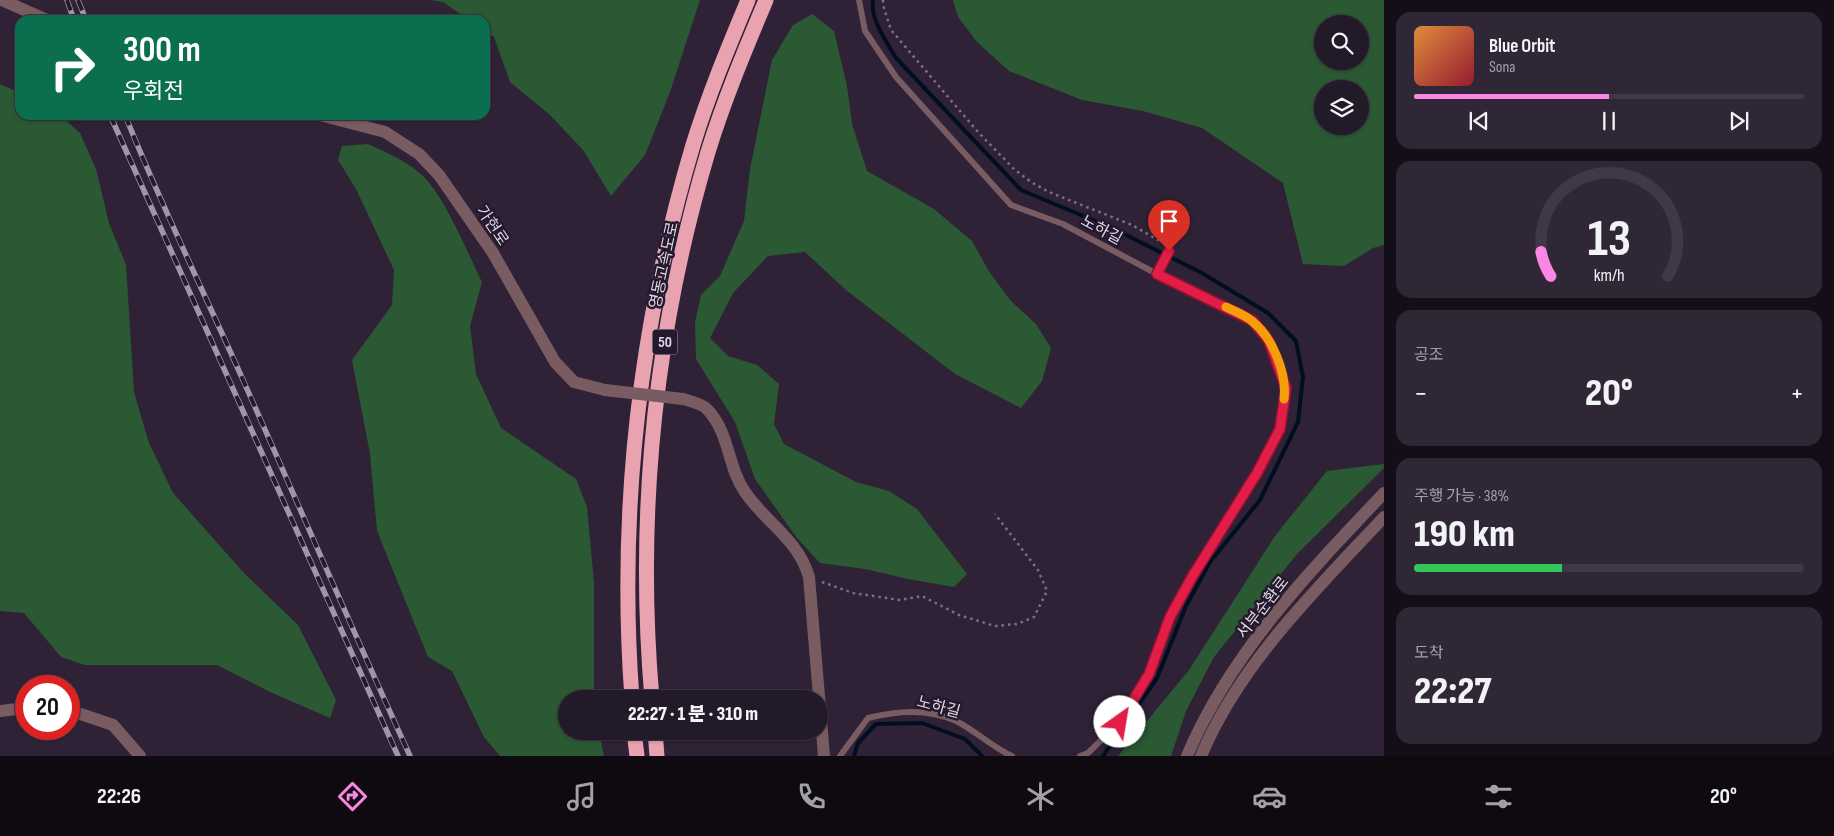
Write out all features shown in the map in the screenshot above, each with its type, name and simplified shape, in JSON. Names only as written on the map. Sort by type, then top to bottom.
[{"type":"highway","name":"영동고속도로","points":[[631,690],[627,639],[627,535],[633,449],[654,302],[671,223],[694,143],[721,64],[748,0]]},
{"type":"highway","name":"영동고속도로","points":[[651,690],[646,631],[645,557],[654,421],[662,362],[674,290],[709,152],[738,66],[766,0]]},
{"type":"highway","points":[[635,740],[637,756]]},
{"type":"highway","points":[[656,740],[657,756]]},
{"type":"street","points":[[2,0],[36,15]]},
{"type":"street","name":"가현로","points":[[339,120],[385,132],[419,154],[439,175],[493,253],[555,362],[574,382],[605,390],[683,399],[706,407],[724,433],[736,474],[745,492],[783,533],[804,560],[809,577],[824,756]]},
{"type":"street","name":"서부순환로","points":[[1187,756],[1212,704],[1266,626],[1320,560],[1384,493]]},
{"type":"street","name":"서부순환로","points":[[1201,756],[1229,703],[1265,650],[1296,612],[1384,517]]},
{"type":"street","points":[[0,711],[15,709]]},
{"type":"street","points":[[80,714],[113,725],[140,756]]},
{"type":"lane","name":"노하길","points":[[859,0],[865,30],[896,77],[1011,205],[1063,224],[1157,274],[1253,321],[1269,341],[1286,388],[1280,429],[1257,473],[1200,563],[1174,609],[1149,674],[1120,722],[1088,753],[1080,756]]},
{"type":"lane","points":[[1157,274],[1170,249]]},
{"type":"lane","name":"노하길","points":[[840,756],[868,718],[891,712],[918,711],[955,721],[1012,756]]},
{"type":"path","points":[[883,0],[891,30],[978,132],[1014,169],[1031,182],[1049,192],[1132,225],[1170,249]]},
{"type":"path","points":[[809,577],[853,593],[900,600],[922,596],[959,615],[995,626],[1017,624],[1034,617],[1048,591],[1038,570],[995,514]]},
{"type":"green space","points":[[431,0],[700,0],[670,92],[645,155],[611,196],[583,150],[550,115],[510,82],[494,37],[490,34],[490,15],[462,15],[443,2]]},
{"type":"green space","points":[[953,0],[1384,0],[1384,245],[1373,248],[1344,266],[1303,264],[1283,183],[1202,128],[1143,111],[1082,100],[1009,71],[977,42],[958,17]]},
{"type":"green space","points":[[812,14],[834,31],[847,86],[852,124],[867,171],[934,209],[972,241],[990,273],[1011,301],[1036,324],[1051,348],[1042,381],[1021,408],[955,374],[846,290],[805,252],[768,256],[733,293],[710,338],[728,356],[757,365],[779,384],[774,424],[784,444],[856,482],[889,491],[917,509],[967,574],[954,587],[865,569],[820,563],[797,538],[755,479],[735,422],[696,359],[695,322],[701,295],[720,276],[744,221],[750,169],[772,60],[793,25]]},
{"type":"green space","points":[[0,84],[15,91],[15,120],[66,120],[80,133],[96,169],[109,223],[126,265],[134,392],[149,443],[173,493],[244,573],[298,625],[336,700],[330,718],[270,692],[217,665],[85,665],[61,657],[24,613],[0,611]]},
{"type":"green space","points":[[368,144],[398,158],[424,177],[441,199],[482,282],[470,326],[476,374],[501,428],[576,479],[587,507],[594,583],[594,690],[558,690],[558,740],[601,740],[604,756],[500,756],[484,737],[452,671],[428,657],[377,531],[370,454],[352,360],[392,305],[394,270],[356,189],[338,160],[342,146]]},
{"type":"green space","points":[[1384,464],[1384,468],[1297,554],[1214,657],[1186,711],[1171,756],[1118,756],[1189,670],[1275,536],[1327,471]]},
{"type":"waterway","points":[[873,0],[874,15],[877,23],[896,58],[1021,190],[1112,228],[1202,273],[1268,313],[1296,341],[1303,377],[1298,422],[1260,500],[1210,562],[1186,606],[1157,678],[1103,756]]},
{"type":"waterway","points":[[854,756],[858,743],[876,724],[922,723],[965,739],[982,756]]},
{"type":"railway","points":[[67,0],[72,15]]},
{"type":"railway","points":[[78,0],[84,15]]},
{"type":"railway","points":[[112,120],[398,756]]},
{"type":"railway","points":[[127,120],[410,756]]},
{"type":"slow traffic","points":[[1226,307],[1253,321],[1269,341],[1286,388],[1284,399]]},
{"type":"route","points":[[1120,722],[1149,674],[1170,617],[1200,563],[1257,473],[1280,429],[1286,388],[1269,341],[1253,321],[1157,274],[1169,251]]}]
